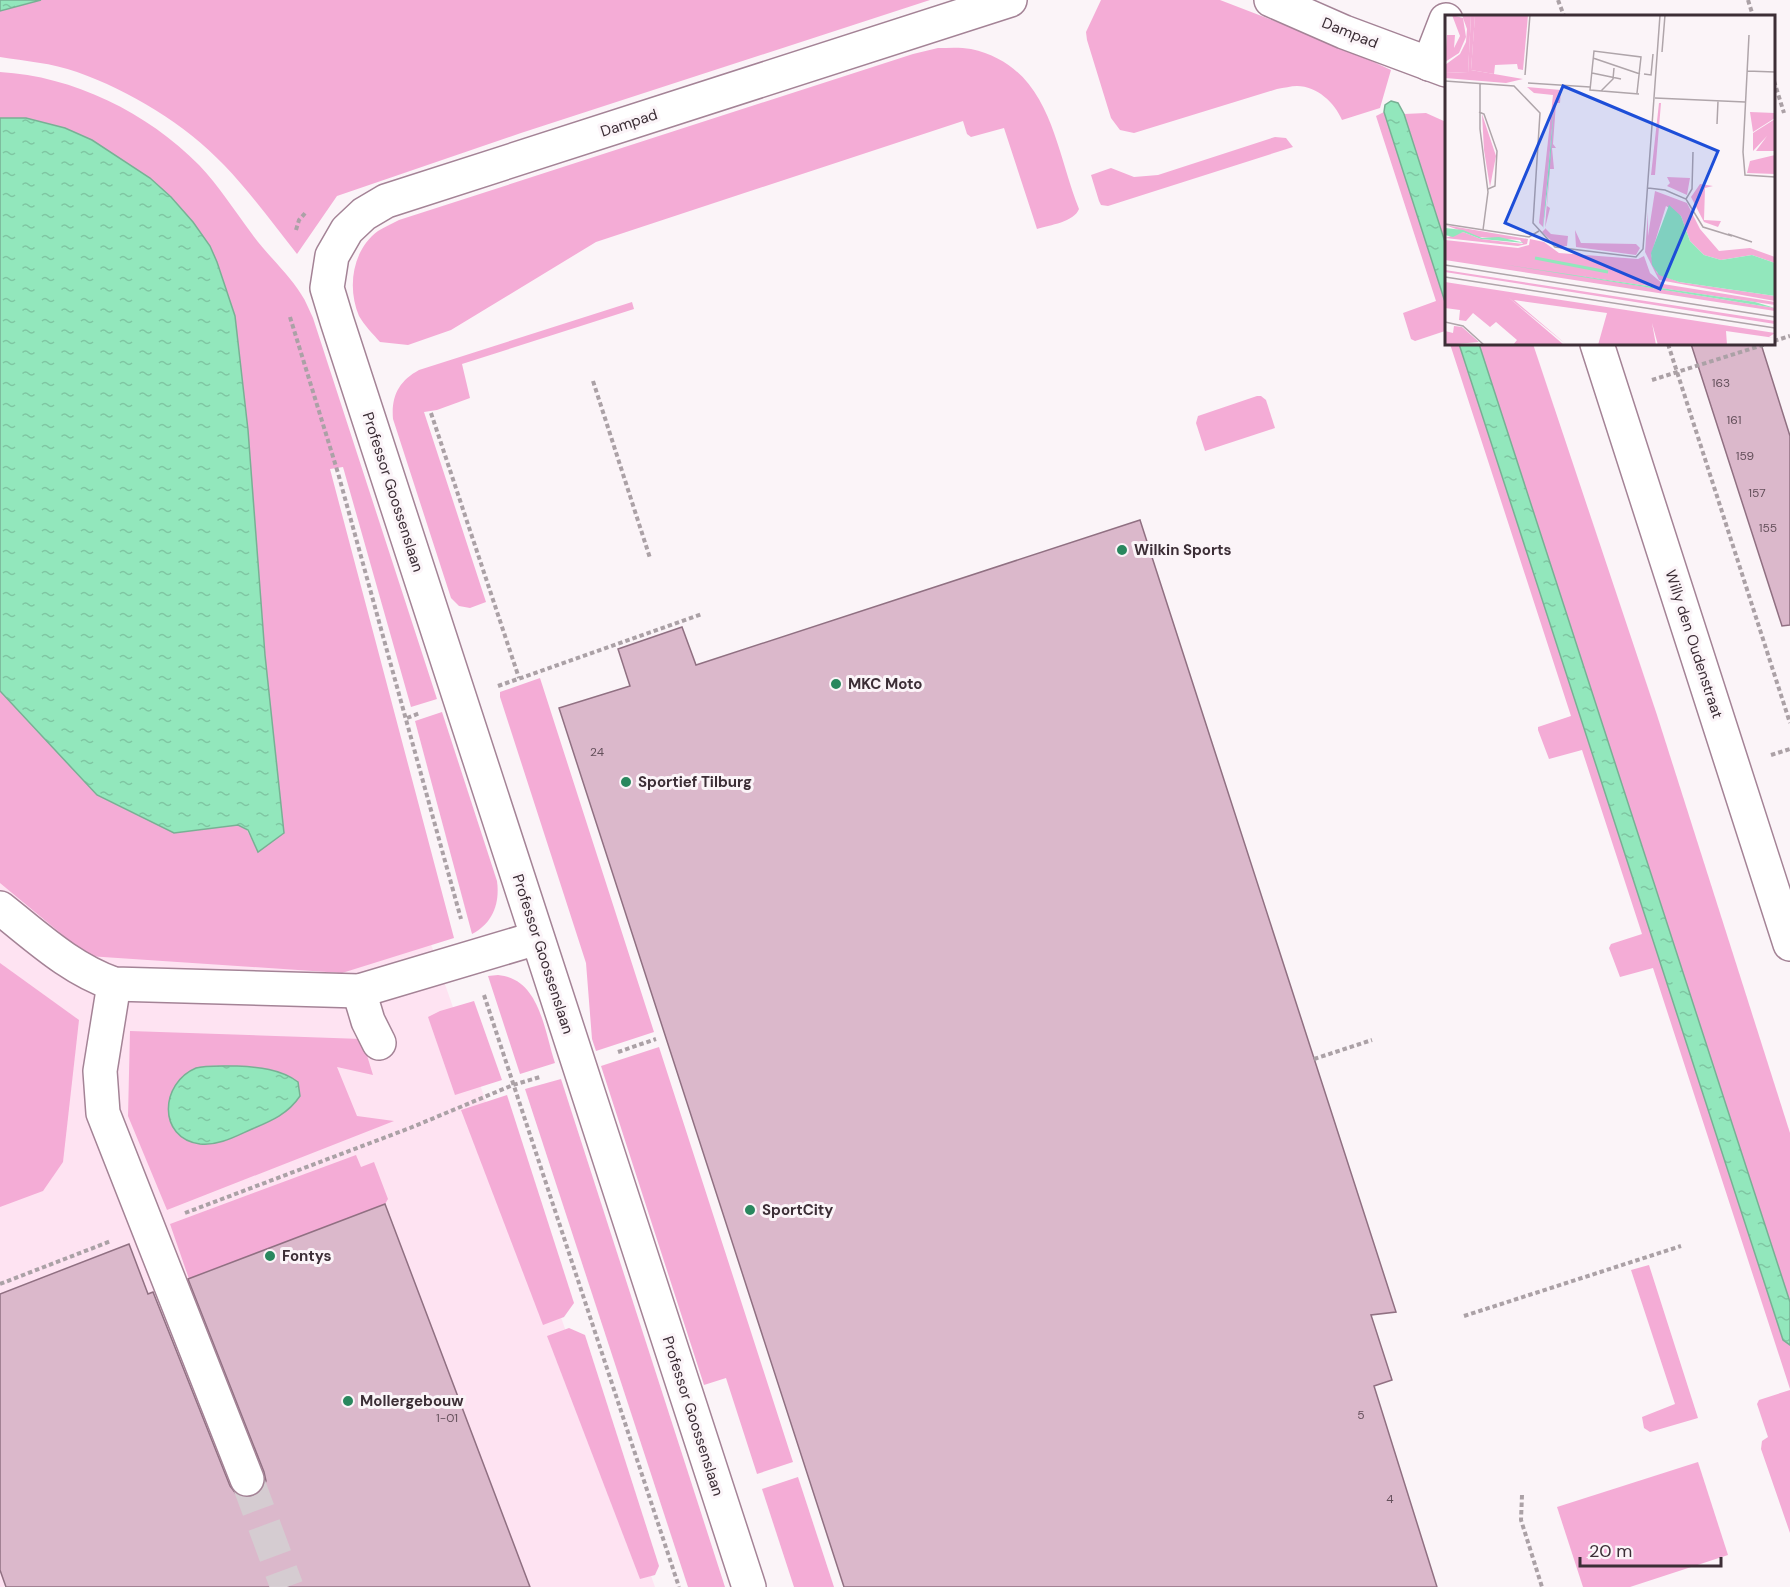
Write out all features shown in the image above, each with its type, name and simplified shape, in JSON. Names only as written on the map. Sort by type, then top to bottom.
[{"type":"street","name":"Dampad","points":[[337,321],[327,288],[332,256],[347,230],[364,214],[386,201],[1010,0]]},
{"type":"street","name":"Dampad","points":[[1271,0],[1344,32],[1438,67]]},
{"type":"street","points":[[1448,15],[1456,0]]},
{"type":"street","points":[[1438,67],[1445,29]]},
{"type":"street","name":"Professor Goossenslaan","points":[[337,321],[749,1587]]},
{"type":"street","name":"Willy den Oudenstraat","points":[[1597,345],[1790,944]]},
{"type":"street","points":[[0,908],[66,961],[91,976],[114,984],[359,991],[537,938]]},
{"type":"street","points":[[114,984],[100,1071],[103,1113],[247,1479]]},
{"type":"street","points":[[359,991],[368,1021],[379,1043]]},
{"type":"path","points":[[1558,0],[1564,15]]},
{"type":"path","points":[[1748,0],[1753,15]]},
{"type":"path","points":[[1775,87],[1784,113]]},
{"type":"path","points":[[1775,340],[1790,336]]},
{"type":"path","points":[[1668,345],[1790,723]]},
{"type":"path","points":[[1613,393],[1763,345]]},
{"type":"path","points":[[592,381],[650,558]]},
{"type":"path","points":[[431,413],[519,678]]},
{"type":"path","points":[[407,718],[668,629],[702,614]]},
{"type":"path","points":[[0,1284],[410,1128],[513,1085],[656,1039]]},
{"type":"path","points":[[1314,1059],[1372,1040]]},
{"type":"path","points":[[1464,1316],[1681,1246]]},
{"type":"path","points":[[1522,1495],[1521,1520],[1542,1587]]},
{"type":"shaded area","points":[[41,0],[930,0],[521,133],[337,196],[297,254],[224,165],[192,136],[156,110],[117,89],[77,72],[48,64],[0,57],[0,11]]},
{"type":"shaded area","points":[[1101,0],[1220,0],[1337,45],[1391,70],[1380,108],[1342,120],[1330,102],[1318,92],[1295,86],[1277,89],[1134,133],[1120,130],[1111,118],[1087,40],[1086,32]]},
{"type":"shaded area","points":[[938,48],[971,49],[998,58],[1018,73],[1034,91],[1055,135],[1079,209],[1072,217],[1037,229],[1004,128],[971,137],[967,134],[963,121],[596,242],[451,330],[408,345],[380,342],[359,316],[353,294],[357,259],[369,239],[378,231],[399,220],[913,54]]},
{"type":"shaded area","points":[[0,72],[27,75],[82,89],[108,100],[157,129],[179,146],[206,173],[258,242],[290,278],[304,300],[313,318],[437,699],[411,707],[343,467],[330,469],[454,938],[342,973],[88,956],[0,883],[0,691],[97,795],[174,833],[238,825],[247,830],[258,852],[284,833],[265,655],[248,430],[235,317],[217,262],[210,246],[193,222],[150,178],[92,140],[26,118],[0,118]]},
{"type":"shaded area","points":[[1384,112],[1445,302],[1445,331],[1415,341],[1411,339],[1403,313],[1436,301],[1376,116]]},
{"type":"shaded area","points":[[1426,113],[1445,122],[1445,242],[1404,114]]},
{"type":"shaded area","points":[[1275,137],[1286,138],[1293,147],[1108,206],[1101,205],[1091,175],[1111,168],[1134,177],[1158,175]]},
{"type":"shaded area","points":[[632,302],[634,309],[462,364],[470,398],[437,410],[424,412],[486,602],[470,608],[459,606],[451,598],[393,419],[393,403],[401,384],[419,370]]},
{"type":"shaded area","points":[[1450,345],[1459,345],[1783,1340],[1790,1345],[1790,1389],[1653,968],[1620,977],[1609,948],[1611,944],[1642,934],[1582,750],[1549,759],[1538,730],[1538,727],[1571,716]]},
{"type":"shaded area","points":[[1479,345],[1533,345],[1657,715],[1790,1133],[1790,1302]]},
{"type":"shaded area","points":[[1257,396],[1266,400],[1275,428],[1205,451],[1196,423],[1198,416]]},
{"type":"shaded area","points":[[540,678],[654,1032],[596,1051],[592,1039],[586,963],[500,697],[500,692]]},
{"type":"shaded area","points":[[442,712],[497,881],[496,905],[493,912],[485,924],[472,934],[415,721]]},
{"type":"shaded area","name":"Fontys","points":[[0,767],[424,924],[655,1587],[0,1587]]},
{"type":"shaded area","points":[[0,963],[79,1020],[63,1162],[43,1191],[0,1207]]},
{"type":"shaded area","points":[[498,975],[512,979],[532,996],[543,1022],[555,1063],[520,1074],[488,976]]},
{"type":"shaded area","points":[[474,1001],[502,1080],[455,1095],[428,1017]]},
{"type":"shaded area","points":[[130,1031],[362,1039],[373,1075],[337,1067],[357,1116],[394,1121],[167,1210],[128,1116]]},
{"type":"shaded area","points":[[659,1047],[793,1462],[757,1474],[726,1378],[704,1385],[601,1066]]},
{"type":"shaded area","points":[[561,1079],[725,1587],[688,1587],[525,1089]]},
{"type":"shaded area","points":[[507,1095],[574,1303],[564,1317],[543,1325],[461,1110]]},
{"type":"shaded area","points":[[356,1155],[361,1167],[374,1162],[388,1199],[385,1204],[189,1279],[170,1224]]},
{"type":"shaded area","points":[[1649,1265],[1698,1418],[1650,1432],[1644,1428],[1642,1417],[1675,1404],[1631,1270]]},
{"type":"shaded area","points":[[569,1328],[585,1335],[659,1566],[655,1575],[640,1579],[547,1336]]},
{"type":"shaded area","points":[[1790,1390],[1790,1533],[1761,1449],[1762,1441],[1768,1437],[1757,1404],[1759,1400]]},
{"type":"shaded area","points":[[1698,1462],[1728,1555],[1630,1587],[1583,1587],[1557,1507]]},
{"type":"shaded area","points":[[798,1477],[834,1587],[794,1587],[762,1489]]},
{"type":"water","points":[[0,0],[41,0],[0,11]]},
{"type":"water","points":[[1391,101],[1398,103],[1404,114],[1445,242],[1445,302],[1384,112],[1385,105]]},
{"type":"water","points":[[0,118],[26,118],[65,128],[92,140],[150,178],[193,222],[210,246],[217,262],[235,316],[248,430],[265,655],[284,833],[258,852],[248,830],[238,825],[174,833],[97,795],[0,691]]},
{"type":"water","points":[[1459,345],[1479,345],[1790,1302],[1790,1345],[1783,1340]]},
{"type":"water","points":[[237,1066],[261,1068],[284,1074],[298,1082],[300,1096],[279,1116],[227,1140],[200,1144],[186,1140],[176,1132],[170,1121],[168,1109],[175,1085],[184,1075],[196,1068]]},
{"type":"building","points":[[1691,345],[1761,345],[1790,436],[1790,625],[1782,626]]},
{"type":"building","points":[[1140,520],[1396,1312],[1371,1315],[1392,1380],[1374,1386],[1437,1587],[844,1587],[559,708],[630,686],[618,649],[682,627],[696,665]]},
{"type":"building","name":"Mollergebouw","points":[[385,1204],[530,1587],[6,1587],[0,1570],[0,1294],[129,1244],[148,1294],[153,1292],[230,1486],[236,1494],[245,1498],[253,1497],[262,1490],[266,1481],[264,1472],[188,1279]]},
{"type":"tunnel","points":[[247,1479],[287,1587]]},
{"type":"place","name":"Wilkin Sports","points":[[1122,550]]},
{"type":"place","name":"MKC Moto","points":[[836,684]]},
{"type":"place","name":"Sportief Tilburg","points":[[626,782]]},
{"type":"place","name":"SportCity","points":[[750,1210]]},
{"type":"place","name":"Fontys","points":[[270,1256]]},
{"type":"place","name":"Mollergebouw","points":[[348,1401]]}]
